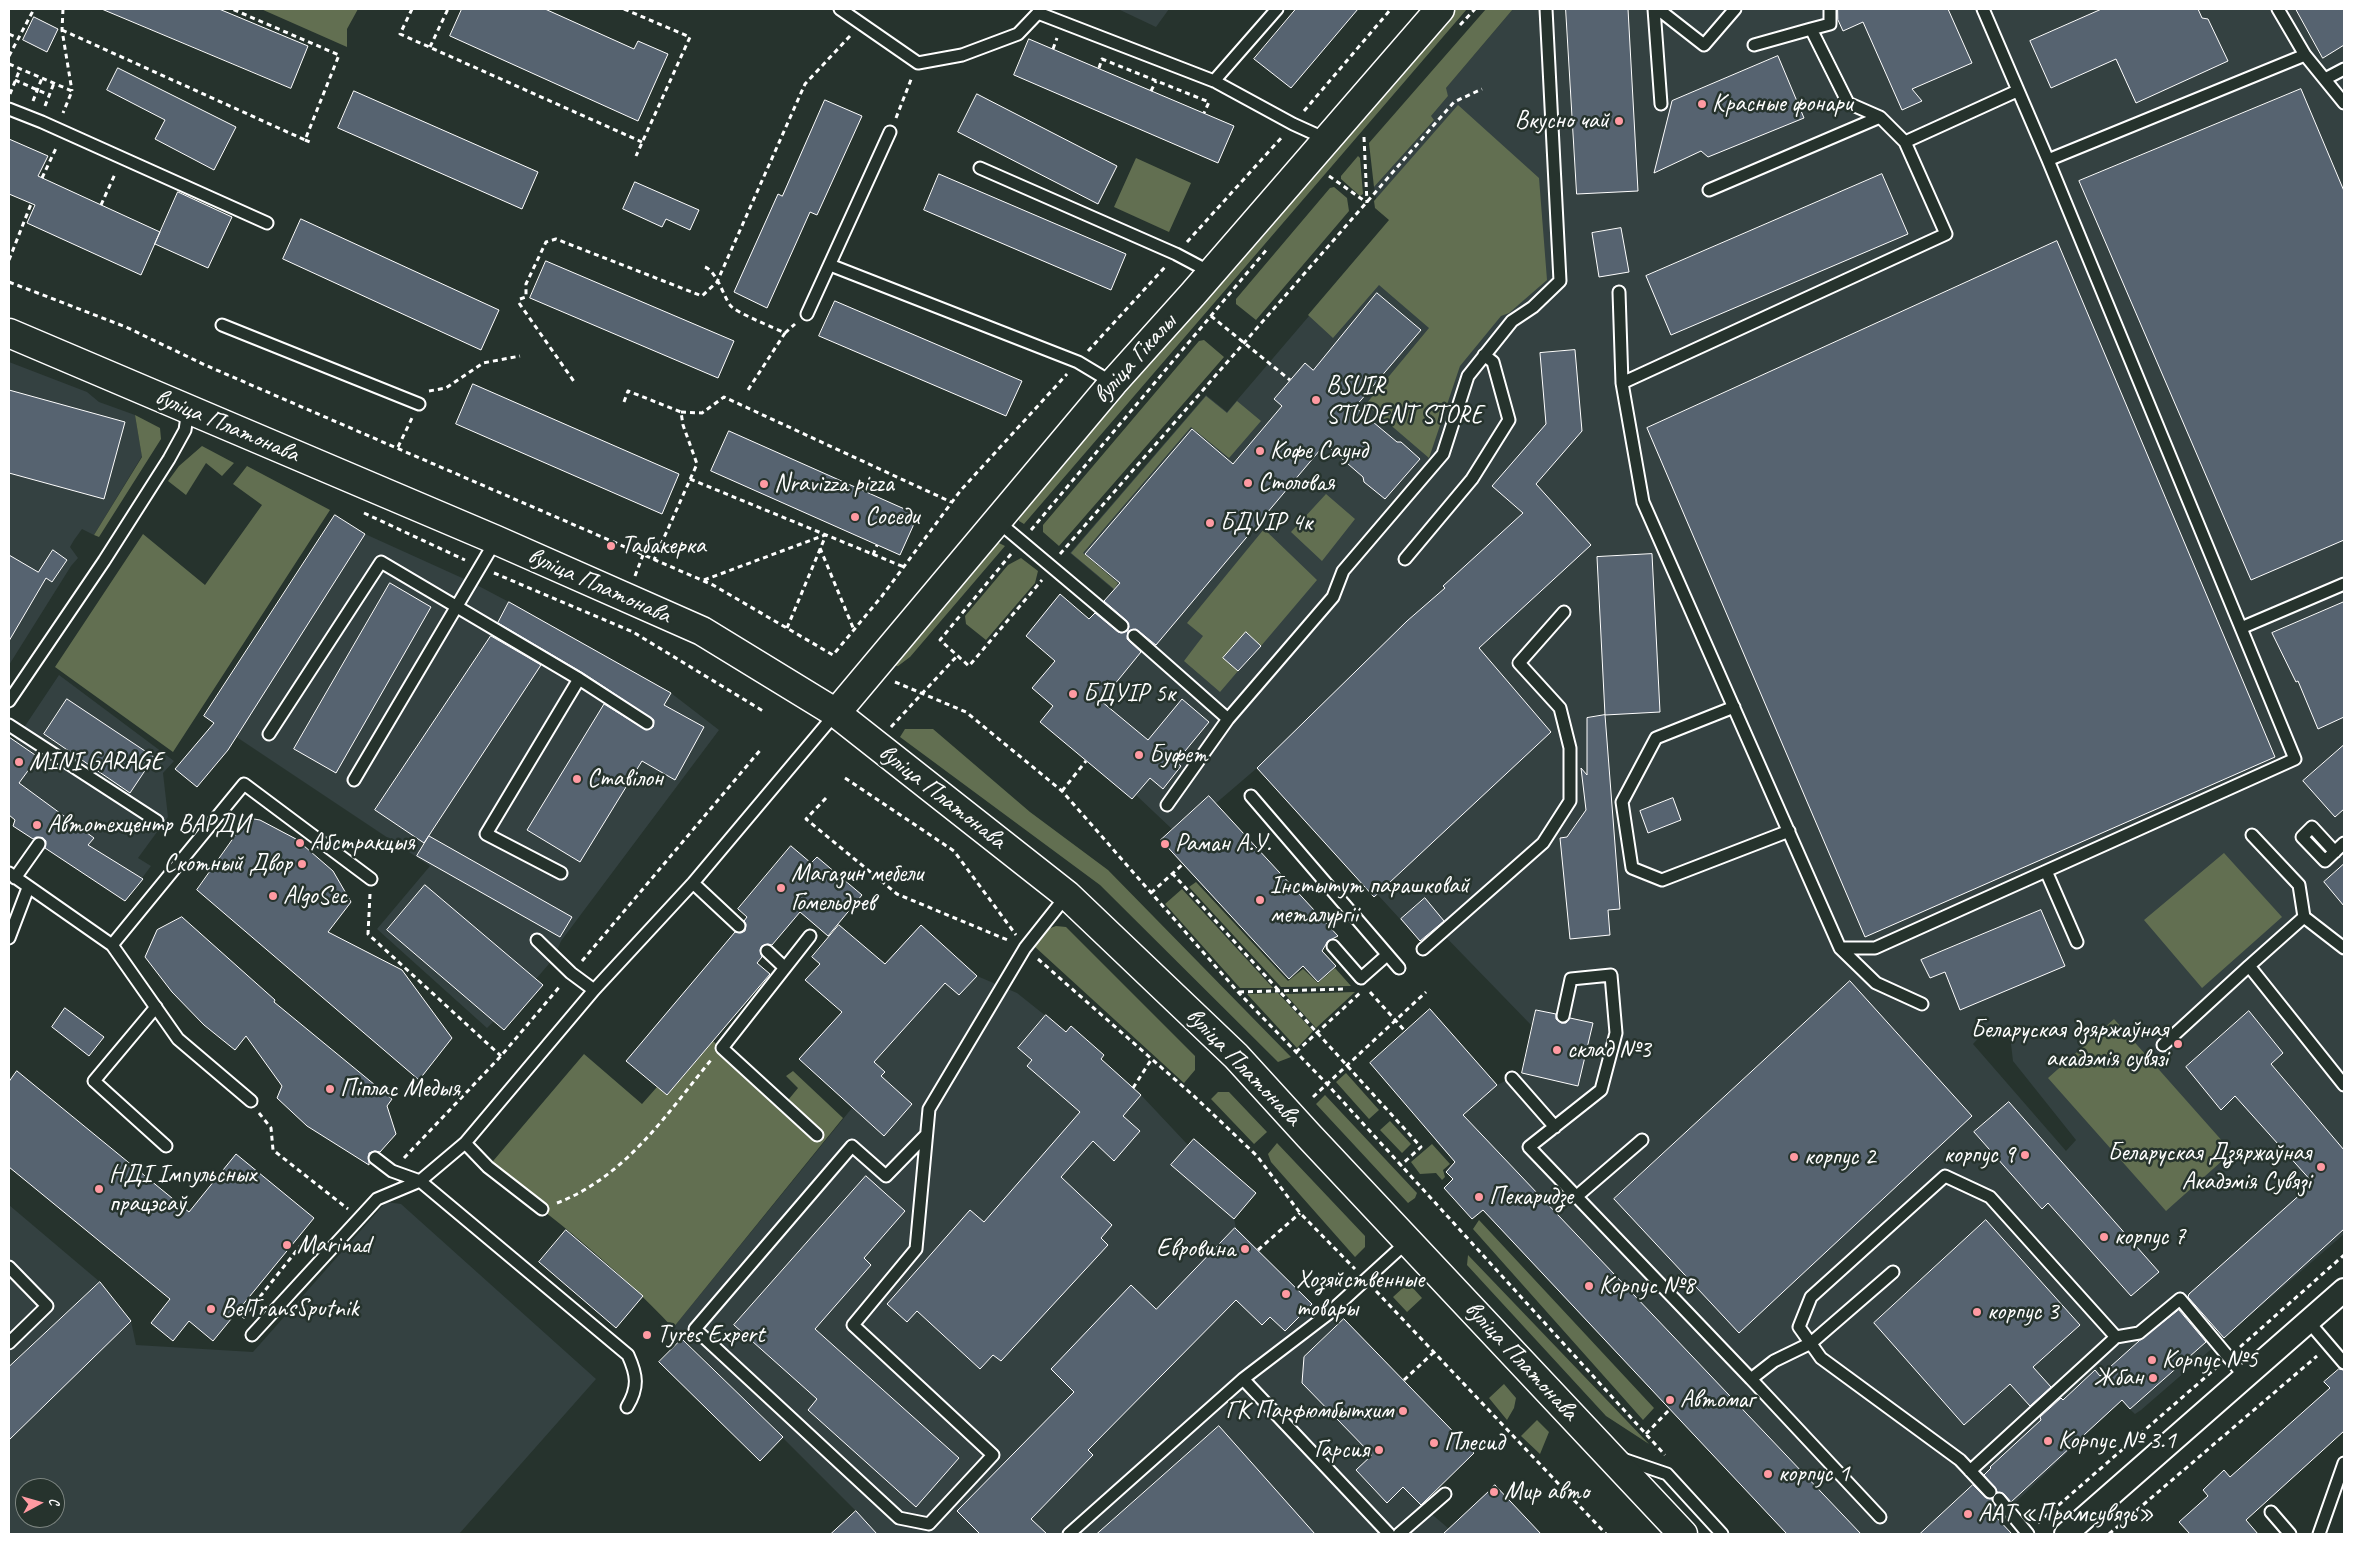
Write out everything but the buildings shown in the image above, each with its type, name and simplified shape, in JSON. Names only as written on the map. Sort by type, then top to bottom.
[{"type":"main road","name":"вуліца Гікалы","points":[[836,713],[996,520],[1113,383],[1440,9]]},
{"type":"main road","name":"вуліца Платонава","points":[[9,333],[496,540],[702,631],[836,713],[1067,895],[1236,1056],[1683,1534]]},
{"type":"street","points":[[2066,1534],[2344,1290]]},
{"type":"lane","points":[[840,9],[918,63],[962,55],[1018,34],[1034,11],[1214,81],[1293,124],[1326,139]]},
{"type":"lane","points":[[1214,81],[1277,9]]},
{"type":"lane","points":[[1167,805],[1228,719],[1333,597],[1343,571],[1443,454],[1468,376],[1512,321],[1533,307],[1560,281],[1546,9]]},
{"type":"lane","points":[[1654,9],[1661,104]]},
{"type":"lane","points":[[1658,9],[1704,44],[1735,9]]},
{"type":"lane","points":[[1754,45],[1830,24],[1830,9]]},
{"type":"lane","points":[[1840,948],[1875,948],[2295,758],[2048,160],[2017,92],[1983,9]]},
{"type":"lane","points":[[2278,9],[2305,55],[2344,103]]},
{"type":"lane","points":[[1622,384],[1946,234],[1905,142],[1880,117],[1848,103],[1811,29]]},
{"type":"lane","points":[[2048,160],[2305,55]]},
{"type":"lane","points":[[2326,79],[2344,69]]},
{"type":"lane","points":[[1905,142],[2017,92]]},
{"type":"lane","points":[[9,109],[56,128],[267,223]]},
{"type":"lane","points":[[1709,190],[1880,117]]},
{"type":"lane","points":[[807,314],[890,132]]},
{"type":"lane","points":[[980,168],[1176,254],[1210,272]]},
{"type":"lane","points":[[830,265],[1078,362],[1113,383]]},
{"type":"lane","points":[[1619,292],[1622,384],[1643,502],[1840,948],[1876,984],[1922,1004]]},
{"type":"lane","points":[[222,325],[419,404]]},
{"type":"lane","points":[[1405,559],[1472,479],[1509,420],[1493,362],[1484,355]]},
{"type":"lane","points":[[9,700],[104,561],[169,459],[185,430],[188,409]]},
{"type":"lane","points":[[996,520],[1122,626]]},
{"type":"lane","points":[[354,780],[496,540]]},
{"type":"lane","points":[[269,734],[381,562],[579,679],[647,723]]},
{"type":"lane","points":[[2241,628],[2344,584]]},
{"type":"lane","points":[[1423,949],[1543,843],[1570,801],[1570,748],[1560,708],[1519,662],[1564,612]]},
{"type":"lane","points":[[1134,636],[1228,719]]},
{"type":"lane","points":[[561,873],[486,834],[579,679]]},
{"type":"lane","points":[[1734,707],[1656,738],[1622,802],[1632,868],[1662,880],[1789,832]]},
{"type":"lane","points":[[252,1335],[377,1199],[420,1181],[465,1144],[594,990],[693,883],[836,713]]},
{"type":"lane","points":[[9,725],[157,821]]},
{"type":"lane","points":[[112,945],[244,784],[371,879]]},
{"type":"lane","points":[[1251,796],[1399,968]]},
{"type":"lane","points":[[2252,835],[2299,885],[2304,917],[2344,948]]},
{"type":"lane","points":[[2335,852],[2344,843]]},
{"type":"lane","points":[[39,844],[12,876],[112,945],[178,1038],[251,1101]]},
{"type":"lane","points":[[2046,871],[2077,942]]},
{"type":"lane","points":[[693,883],[740,926]]},
{"type":"lane","points":[[10,932],[28,888]]},
{"type":"lane","points":[[926,1135],[886,1176],[852,1146],[695,1329],[899,1518],[929,1524],[993,1455],[853,1324],[916,1249],[929,1109],[1025,948],[1067,895]]},
{"type":"lane","points":[[2163,1045],[2304,917]]},
{"type":"lane","points":[[810,936],[722,1048],[817,1135]]},
{"type":"lane","points":[[537,940],[571,973],[594,990]]},
{"type":"lane","points":[[1333,946],[1361,978],[1387,955]]},
{"type":"lane","points":[[767,951],[786,968]]},
{"type":"lane","points":[[2250,966],[2344,1085]]},
{"type":"lane","points":[[1563,1016],[1571,979],[1611,975],[1616,1033],[1601,1090],[1529,1147],[1880,1517]]},
{"type":"lane","points":[[156,1007],[94,1081],[166,1146]]},
{"type":"lane","points":[[1512,1078],[1555,1127]]},
{"type":"lane","points":[[1576,1196],[1642,1140]]},
{"type":"lane","points":[[465,1144],[488,1167],[542,1209]]},
{"type":"lane","points":[[374,1158],[392,1170],[420,1181],[628,1355],[636,1374],[634,1396],[627,1407]]},
{"type":"lane","points":[[2027,1534],[1995,1496],[1960,1460],[1820,1358],[1799,1327],[1811,1297],[1946,1176],[1990,1197],[2116,1337]]},
{"type":"lane","points":[[1069,1534],[1242,1379],[1328,1314],[1409,1240]]},
{"type":"lane","points":[[9,1267],[47,1306],[9,1343]]},
{"type":"lane","points":[[1751,1379],[1774,1361],[1810,1343],[1893,1272]]},
{"type":"lane","points":[[1970,1471],[2116,1337],[2138,1333],[2180,1300],[2230,1356],[2246,1377]]},
{"type":"lane","points":[[2308,1321],[2344,1363]]},
{"type":"lane","points":[[1242,1379],[1389,1534]]},
{"type":"lane","points":[[1609,1455],[1667,1474],[1722,1534]]},
{"type":"lane","points":[[2319,1534],[2344,1463]]},
{"type":"lane","points":[[1398,1534],[1445,1494]]},
{"type":"lane","points":[[2271,1512],[2290,1534]]},
{"type":"path","points":[[9,56],[34,9]]},
{"type":"path","points":[[56,128],[72,91],[62,30],[63,9]]},
{"type":"path","points":[[232,9],[339,55],[305,140]]},
{"type":"path","points":[[412,9],[400,34],[642,142]]},
{"type":"path","points":[[430,47],[448,9]]},
{"type":"path","points":[[624,9],[690,37],[636,156]]},
{"type":"path","points":[[9,282],[126,327],[205,365],[704,581],[833,655],[904,568],[951,502],[1293,124],[1391,9]]},
{"type":"path","points":[[1455,31],[1475,9]]},
{"type":"path","points":[[62,30],[310,142]]},
{"type":"path","points":[[9,34],[18,38]]},
{"type":"path","points":[[574,383],[519,301],[526,297],[526,284],[546,242],[556,239],[702,296],[717,282],[804,84],[839,47]]},
{"type":"path","points":[[1099,68],[1102,59],[1209,102],[1204,114]]},
{"type":"path","points":[[890,132],[918,63]]},
{"type":"path","points":[[9,64],[72,91]]},
{"type":"path","points":[[9,97],[20,69]]},
{"type":"path","points":[[27,116],[42,78]]},
{"type":"path","points":[[16,80],[49,95]]},
{"type":"path","points":[[1151,91],[1156,80]]},
{"type":"path","points":[[42,122],[43,110],[54,83]]},
{"type":"path","points":[[1273,242],[940,640],[970,666],[1038,586],[1051,565],[1454,102],[1482,88]]},
{"type":"path","points":[[1358,143],[1370,129]]},
{"type":"path","points":[[1364,137],[1367,203]]},
{"type":"path","points":[[42,178],[57,146]]},
{"type":"path","points":[[1323,183],[1335,169]]},
{"type":"path","points":[[101,205],[115,174]]},
{"type":"path","points":[[1329,176],[1367,203]]},
{"type":"path","points":[[9,260],[31,204]]},
{"type":"path","points":[[704,267],[708,268],[731,308],[785,333],[746,393]]},
{"type":"path","points":[[1211,316],[1290,380]]},
{"type":"path","points":[[398,447],[426,392],[446,388],[483,363],[520,356]]},
{"type":"path","points":[[624,402],[628,391],[681,412],[702,412],[724,397],[951,502]]},
{"type":"path","points":[[654,560],[697,464],[683,425],[681,412]]},
{"type":"path","points":[[690,479],[904,568]]},
{"type":"path","points":[[355,509],[480,567],[633,632],[763,711]]},
{"type":"path","points":[[788,628],[826,535]]},
{"type":"path","points":[[704,581],[826,535]]},
{"type":"path","points":[[873,555],[877,545]]},
{"type":"path","points":[[820,548],[854,630]]},
{"type":"path","points":[[886,733],[957,656]]},
{"type":"path","points":[[889,679],[921,695],[966,712],[1062,791],[1238,992],[1327,1084],[1666,1456]]},
{"type":"path","points":[[392,1170],[501,1056],[762,748]]},
{"type":"path","points":[[1062,791],[1086,761]]},
{"type":"path","points":[[845,778],[954,851],[1025,948]]},
{"type":"path","points":[[1151,893],[1183,864]]},
{"type":"path","points":[[1172,873],[1421,1147],[1400,1166]]},
{"type":"path","points":[[371,879],[368,934],[501,1056]]},
{"type":"path","points":[[1238,992],[1366,988],[1405,1031]]},
{"type":"path","points":[[1296,1052],[1366,988]]},
{"type":"path","points":[[1313,1097],[1426,992]]},
{"type":"path","points":[[542,1209],[578,1195],[615,1169],[640,1147],[722,1048]]},
{"type":"path","points":[[1133,1088],[1151,1060]]},
{"type":"path","points":[[251,1101],[271,1128],[273,1150],[348,1209]]},
{"type":"path","points":[[1257,1156],[1300,1213],[1366,1280],[1606,1534]]},
{"type":"path","points":[[342,1216],[355,1203]]},
{"type":"path","points":[[1258,1250],[1300,1213]]},
{"type":"path","points":[[240,1322],[301,1245],[317,1245]]},
{"type":"path","points":[[2027,1534],[2344,1255]]},
{"type":"path","points":[[2109,1534],[2329,1346]]},
{"type":"path","points":[[1404,1380],[1434,1352]]},
{"type":"path","points":[[1646,1434],[1670,1409]]},
{"type":"shaded area","points":[[1118,9],[1169,9],[1156,27]]},
{"type":"shaded area","points":[[1513,9],[2344,9],[2344,1234],[2141,1410],[2135,1414],[2121,1401],[1998,1519],[2007,1529],[2001,1534],[1787,1534],[1483,1211],[1472,1219],[1444,1188],[1452,1179],[1446,1172],[1455,1162],[1435,1141],[1497,1085],[1522,1073],[1533,1027],[1438,929],[1422,943],[1378,895],[1374,897],[1257,768],[1215,804],[1173,830],[1136,795],[1132,799],[1040,722],[1053,706],[1032,688],[1055,661],[1026,636],[1060,594],[1111,638],[1127,620],[1114,590],[1070,553],[1206,395],[1227,412],[1391,220],[1378,209],[1374,187],[1434,120],[1430,117],[1448,96],[1445,89]],"holes":[[[2009,1027],[2013,1061],[2076,1140],[2066,1151],[1973,1044],[1985,1031]]]},
{"type":"shaded area","points":[[9,362],[87,392],[99,402],[135,415],[142,456],[94,535],[82,529],[74,540],[70,547],[78,558],[71,566],[9,665]],"holes":[[[53,550],[67,561],[52,582],[38,571]]]},
{"type":"shaded area","points":[[365,534],[471,582],[509,602],[671,693],[719,730],[561,941],[554,958],[536,979],[487,1028],[377,929],[430,866],[235,736],[339,575],[308,554],[321,537],[351,556]]},
{"type":"shaded area","points":[[59,675],[174,761],[163,773],[168,817],[138,858],[151,866],[125,901],[13,826],[15,820],[9,815],[9,750]]},
{"type":"shaded area","points":[[921,925],[977,976],[1017,993],[1116,1072],[1141,1095],[1188,1145],[1194,1139],[1256,1193],[1234,1219],[1236,1228],[1312,1303],[1328,1313],[1344,1319],[1474,1453],[1421,1505],[1455,1534],[831,1534],[856,1511],[673,1328],[852,1108],[799,1059]]},
{"type":"shaded area","points":[[386,1202],[401,1204],[596,1379],[459,1534],[9,1534],[9,1205],[100,1282],[131,1321],[136,1345],[253,1352]]},
{"type":"green space","points":[[261,9],[358,9],[347,29],[347,47]]},
{"type":"green space","points":[[1452,9],[1467,9],[1024,524],[1019,521],[1018,514]]},
{"type":"green space","points":[[1486,9],[1513,9],[1446,88],[1448,96],[1431,116],[1434,120],[1374,187],[1369,143]]},
{"type":"green space","points":[[1458,105],[1539,178],[1547,280],[1509,313],[1501,316],[1460,366],[1429,458],[1366,404],[1429,328],[1379,285],[1333,338],[1308,315],[1389,220],[1375,208],[1374,201]]},
{"type":"green space","points":[[1358,156],[1360,158],[1363,194],[1360,196],[1341,179],[1341,176]]},
{"type":"green space","points":[[1136,158],[1191,183],[1169,232],[1114,207]]},
{"type":"green space","points":[[1334,187],[1347,198],[1349,211],[1256,320],[1236,304],[1236,299],[1330,188]]},
{"type":"green space","points":[[1204,340],[1224,357],[1059,546],[1043,532],[1043,525],[1199,341]]},
{"type":"green space","points":[[1206,396],[1227,413],[1237,401],[1261,421],[1229,458],[1191,427],[1083,553],[1118,583],[1114,589],[1071,553]]},
{"type":"green space","points":[[135,415],[160,428],[161,439],[99,537],[94,535],[142,457]]},
{"type":"green space","points":[[202,446],[234,463],[222,476],[206,463],[186,495],[168,481],[179,466]]},
{"type":"green space","points":[[247,466],[330,510],[173,752],[55,667],[143,534],[205,585],[262,505],[233,484]]},
{"type":"green space","points":[[1326,494],[1355,519],[1322,561],[1291,532]]},
{"type":"green space","points":[[1264,529],[1317,580],[1261,646],[1246,632],[1223,658],[1238,671],[1220,692],[1184,661],[1203,636],[1187,623]]},
{"type":"green space","points":[[999,543],[1005,546],[910,657],[898,666],[888,665],[993,544]]},
{"type":"green space","points":[[1021,558],[1038,571],[1035,583],[986,640],[966,624],[965,616],[1008,565]]},
{"type":"green space","points":[[905,729],[933,729],[1030,812],[1108,870],[1291,1057],[1278,1062],[1100,885],[900,737]]},
{"type":"green space","points":[[2224,853],[2282,917],[2202,988],[2144,920]]},
{"type":"green space","points":[[1196,882],[1288,981],[1303,969],[1318,983],[1335,968],[1351,986],[1281,987],[1189,887]]},
{"type":"green space","points":[[1182,889],[1273,988],[1240,988],[1165,904]]},
{"type":"green space","points":[[1056,926],[1066,927],[1195,1056],[1195,1070],[1184,1083],[1034,946],[1045,930]]},
{"type":"green space","points":[[1355,992],[1316,1028],[1285,994]]},
{"type":"green space","points":[[1278,993],[1313,1031],[1297,1048],[1247,994]]},
{"type":"green space","points":[[2114,1019],[2232,1152],[2166,1211],[2048,1078]]},
{"type":"green space","points":[[713,1041],[784,1105],[798,1088],[786,1076],[793,1071],[843,1118],[673,1328],[607,1264],[488,1167],[584,1054],[642,1104],[657,1087],[667,1095]]},
{"type":"green space","points":[[1346,1073],[1379,1110],[1369,1119],[1336,1082]]},
{"type":"green space","points":[[1218,1092],[1229,1092],[1267,1132],[1254,1144],[1211,1099]]},
{"type":"green space","points":[[1325,1095],[1417,1193],[1415,1198],[1408,1203],[1316,1104]]},
{"type":"green space","points":[[1390,1121],[1411,1144],[1402,1153],[1380,1130]]},
{"type":"green space","points":[[1277,1143],[1365,1236],[1365,1247],[1355,1257],[1271,1162],[1268,1154]]},
{"type":"green space","points":[[1432,1144],[1450,1164],[1443,1170],[1445,1177],[1442,1180],[1436,1173],[1420,1174],[1411,1162]]},
{"type":"green space","points":[[1479,1220],[1654,1408],[1643,1420],[1473,1229]]},
{"type":"green space","points":[[1468,1255],[1649,1444],[1606,1416],[1467,1265]]},
{"type":"green space","points":[[1405,1286],[1412,1287],[1422,1298],[1407,1312],[1393,1297]]},
{"type":"green space","points":[[1504,1384],[1516,1398],[1514,1408],[1507,1420],[1489,1398]]},
{"type":"green space","points":[[1537,1420],[1549,1432],[1540,1454],[1521,1436]]},
{"type":"place","name":"Красные фонари","points":[[1702,104]]},
{"type":"place","name":"Вкусно чай","points":[[1619,121]]},
{"type":"place","name":"BSUIR STUDENT STORE","points":[[1316,400]]},
{"type":"place","name":"Кофе Саунд","points":[[1260,451]]},
{"type":"place","name":"Столовая","points":[[1248,483]]},
{"type":"place","name":"Nravizza pizza","points":[[764,484]]},
{"type":"place","name":"Соседи","points":[[855,517]]},
{"type":"place","name":"БДУІР 4к","points":[[1210,523]]},
{"type":"place","name":"Табакерка","points":[[611,546]]},
{"type":"place","name":"БДУІР 5к","points":[[1073,694]]},
{"type":"place","name":"Буфет","points":[[1139,755]]},
{"type":"place","name":"MINI GARAGE","points":[[19,762]]},
{"type":"place","name":"Ставілон","points":[[577,779]]},
{"type":"place","name":"Автотехцентр ВАРДИ","points":[[37,825]]},
{"type":"place","name":"Абстракцыя","points":[[300,843]]},
{"type":"place","name":"Раман А.У.","points":[[1165,844]]},
{"type":"place","name":"Скотный Двор","points":[[302,864]]},
{"type":"place","name":"Магазин мебели Гомельдрев","points":[[781,888]]},
{"type":"place","name":"AlgoSec","points":[[273,896]]},
{"type":"place","name":"Інстытут парашковай металургіі","points":[[1260,900]]},
{"type":"place","name":"Беларуская дзяржаўная акадэмія сувязі","points":[[2178,1044]]},
{"type":"place","name":"склад №3","points":[[1557,1050]]},
{"type":"place","name":"Піплас Медыя","points":[[330,1089]]},
{"type":"place","name":"корпус 9","points":[[2025,1155]]},
{"type":"place","name":"корпус 2","points":[[1794,1157]]},
{"type":"place","name":"Беларуская Дзяржаўная Акадэмія Сувязі","points":[[2321,1167]]},
{"type":"place","name":"НДІ Імпульсных працэсаў","points":[[99,1189]]},
{"type":"place","name":"Пекаридзе","points":[[1479,1197]]},
{"type":"place","name":"корпус 7","points":[[2104,1237]]},
{"type":"place","name":"Marinad","points":[[287,1245]]},
{"type":"place","name":"Евровина","points":[[1245,1249]]},
{"type":"place","name":"Корпус №8","points":[[1589,1286]]},
{"type":"place","name":"Хозяйственные товары","points":[[1286,1294]]},
{"type":"place","name":"BelTransSputnik","points":[[211,1309]]},
{"type":"place","name":"корпус 3","points":[[1977,1312]]},
{"type":"place","name":"Tyres Expert","points":[[647,1335]]},
{"type":"place","name":"Корпус №5","points":[[2152,1360]]},
{"type":"place","name":"Жбан","points":[[2153,1378]]},
{"type":"place","name":"Автомаг","points":[[1670,1400]]},
{"type":"place","name":"ГК Парфюмбытхим","points":[[1403,1411]]},
{"type":"place","name":"Корпус № 3.1","points":[[2048,1441]]},
{"type":"place","name":"Плесид","points":[[1434,1443]]},
{"type":"place","name":"Гарсия","points":[[1379,1450]]},
{"type":"place","name":"корпус 1","points":[[1768,1474]]},
{"type":"place","name":"Мир авто","points":[[1494,1492]]},
{"type":"place","name":"ААТ «Прамсувязь»","points":[[1968,1514]]}]
